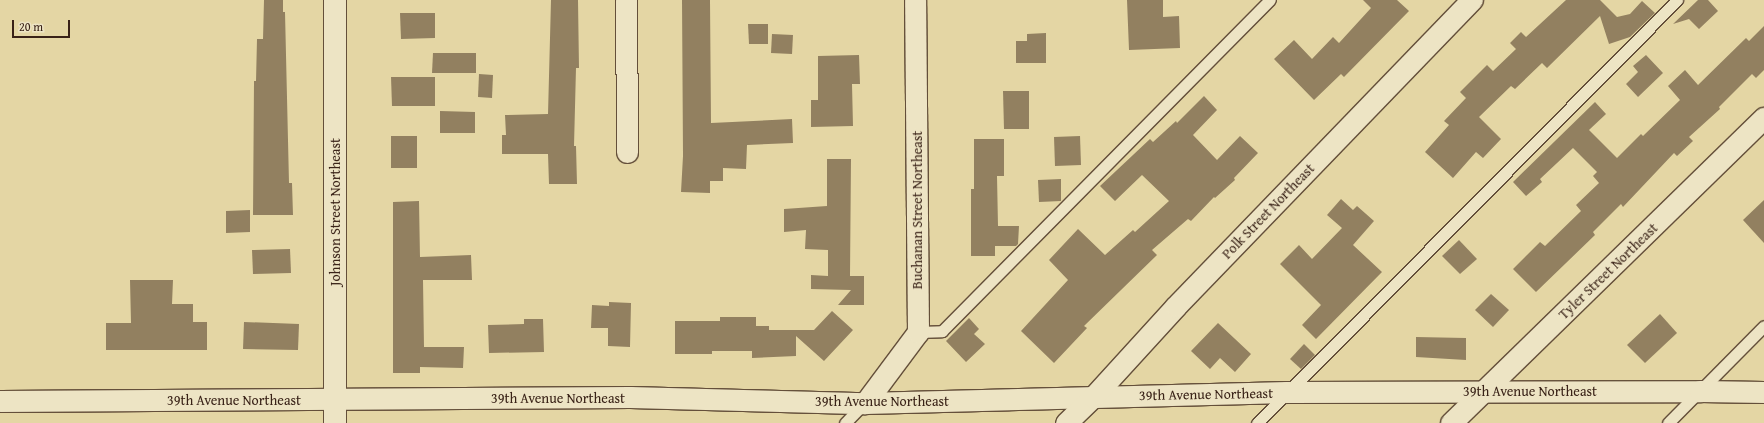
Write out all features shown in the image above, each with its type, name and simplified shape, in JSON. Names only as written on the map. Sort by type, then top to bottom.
[{"type":"street","name":"Johnson Street Northeast","points":[[335,0],[335,423]]},
{"type":"street","points":[[626,0],[627,152]]},
{"type":"street","name":"Buchanan Street Northeast","points":[[915,0],[918,332]]},
{"type":"street","name":"Polk Street Northeast","points":[[1066,423],[1093,397],[1176,306],[1472,0]]},
{"type":"street","name":"Tyler Street Northeast","points":[[1451,423],[1764,118]]},
{"type":"street","points":[[865,403],[918,332]]},
{"type":"street","name":"39th Avenue Northeast","points":[[0,401],[630,397],[865,403],[1287,392],[1764,392]]},
{"type":"lane","points":[[918,332],[942,331],[1270,0]]},
{"type":"lane","points":[[1257,423],[1677,0]]},
{"type":"lane","points":[[1668,423],[1764,326]]},
{"type":"lane","points":[[845,423],[865,403]]},
{"type":"building","points":[[264,0],[283,0],[283,12],[285,12],[289,183],[292,183],[293,215],[253,215],[254,81],[256,81],[257,39],[263,39]]},
{"type":"building","points":[[551,0],[578,0],[579,68],[576,68],[574,146],[576,146],[577,184],[549,184],[548,154],[502,154],[502,135],[506,135],[505,115],[548,114]]},
{"type":"building","points":[[682,0],[710,0],[711,123],[792,119],[793,143],[747,145],[746,169],[723,168],[723,181],[710,181],[710,193],[681,192],[683,156]]},
{"type":"building","points":[[1127,0],[1163,0],[1163,17],[1179,16],[1180,48],[1129,50]]},
{"type":"building","points":[[1363,0],[1397,0],[1409,11],[1344,77],[1341,74],[1314,100],[1274,59],[1294,40],[1312,59],[1333,37],[1339,43],[1371,8]]},
{"type":"building","points":[[1566,0],[1600,0],[1617,17],[1630,14],[1642,1],[1655,13],[1630,37],[1609,44],[1600,16],[1547,68],[1542,63],[1515,89],[1511,86],[1479,117],[1501,139],[1483,158],[1476,152],[1453,178],[1425,152],[1449,125],[1444,121],[1466,98],[1460,92],[1487,65],[1493,71],[1516,49],[1510,43],[1521,32],[1526,37]]},
{"type":"building","points":[[1698,0],[1708,0],[1718,11],[1699,29],[1689,19],[1673,24]]},
{"type":"building","points":[[400,13],[435,13],[435,38],[401,39]]},
{"type":"building","points":[[748,24],[768,24],[768,44],[749,44]]},
{"type":"building","points":[[1764,26],[1764,70],[1756,78],[1752,74],[1719,107],[1720,109],[1689,137],[1693,141],[1677,156],[1674,153],[1623,207],[1621,204],[1593,232],[1595,235],[1536,292],[1513,269],[1540,242],[1545,246],[1581,211],[1576,205],[1599,183],[1593,176],[1597,172],[1573,148],[1540,179],[1542,182],[1526,196],[1513,182],[1595,102],[1606,114],[1589,130],[1617,158],[1641,134],[1643,136],[1680,100],[1668,86],[1685,70],[1698,85],[1746,38],[1749,41]]},
{"type":"building","points":[[1046,33],[1046,63],[1016,63],[1016,41],[1027,41],[1027,34]]},
{"type":"building","points":[[772,34],[793,35],[792,54],[771,53]]},
{"type":"building","points":[[433,53],[476,53],[476,73],[432,73]]},
{"type":"building","points":[[859,55],[860,84],[852,84],[853,126],[811,127],[811,100],[818,100],[818,56]]},
{"type":"building","points":[[1646,55],[1663,73],[1638,97],[1626,84],[1638,72],[1633,66]]},
{"type":"building","points":[[479,74],[493,75],[492,98],[478,97]]},
{"type":"building","points":[[391,77],[435,77],[435,106],[392,106]]},
{"type":"building","points":[[1003,91],[1029,91],[1029,129],[1004,129]]},
{"type":"building","points":[[1204,96],[1217,110],[1193,135],[1217,160],[1240,136],[1258,153],[1234,178],[1235,180],[1215,198],[1214,197],[1191,221],[1188,219],[1152,250],[1157,255],[1084,326],[1087,328],[1054,363],[1021,331],[1068,280],[1049,260],[1078,229],[1105,255],[1133,230],[1135,232],[1169,201],[1142,175],[1115,201],[1100,186],[1150,139],[1153,142],[1176,121],[1177,123]]},
{"type":"building","points":[[440,111],[475,112],[475,133],[440,133]]},
{"type":"building","points":[[391,136],[417,136],[417,168],[391,168]]},
{"type":"building","points":[[1080,136],[1081,165],[1055,166],[1054,137]]},
{"type":"building","points":[[974,139],[1004,139],[1004,176],[997,176],[998,226],[1019,226],[1018,244],[1016,246],[995,246],[995,256],[971,256],[971,189],[974,189]]},
{"type":"building","points":[[827,159],[851,159],[850,276],[864,276],[864,305],[838,305],[851,290],[811,289],[811,275],[828,276],[828,250],[805,249],[806,230],[784,232],[784,209],[827,206]]},
{"type":"building","points":[[1061,179],[1061,201],[1039,202],[1038,180]]},
{"type":"building","points":[[1341,199],[1353,210],[1357,206],[1374,221],[1353,245],[1382,272],[1316,339],[1302,325],[1321,305],[1280,264],[1299,245],[1312,259],[1342,228],[1327,215]]},
{"type":"building","points":[[1764,200],[1764,243],[1743,220]]},
{"type":"building","points":[[419,201],[420,257],[471,255],[472,280],[423,280],[424,347],[464,347],[463,368],[420,367],[420,373],[393,373],[393,202]]},
{"type":"building","points":[[250,210],[250,232],[226,233],[226,211]]},
{"type":"building","points":[[1459,240],[1477,259],[1460,274],[1442,256]]},
{"type":"building","points":[[290,249],[291,273],[253,274],[252,250]]},
{"type":"building","points":[[130,280],[173,280],[172,304],[193,304],[193,322],[207,322],[207,350],[106,350],[106,323],[131,323]]},
{"type":"building","points":[[1491,294],[1509,310],[1493,327],[1475,310]]},
{"type":"building","points":[[609,302],[631,303],[630,347],[608,346],[608,328],[591,328],[592,305],[609,306]]},
{"type":"building","points":[[832,311],[853,330],[824,361],[796,336],[796,356],[752,358],[752,351],[712,351],[712,354],[675,354],[675,321],[720,321],[720,317],[756,317],[756,326],[769,326],[769,330],[814,330]]},
{"type":"building","points":[[1660,314],[1677,333],[1645,363],[1627,345]]},
{"type":"building","points":[[969,318],[979,329],[974,334],[985,344],[966,362],[946,341]]},
{"type":"building","points":[[524,319],[543,319],[544,352],[489,353],[488,325],[524,324]]},
{"type":"building","points":[[244,322],[299,324],[298,350],[243,349]]},
{"type":"building","points":[[1218,323],[1251,354],[1235,372],[1220,358],[1210,369],[1191,351]]},
{"type":"building","points":[[1416,337],[1466,338],[1466,360],[1416,357]]},
{"type":"building","points":[[1304,344],[1315,355],[1301,369],[1290,359]]}]
